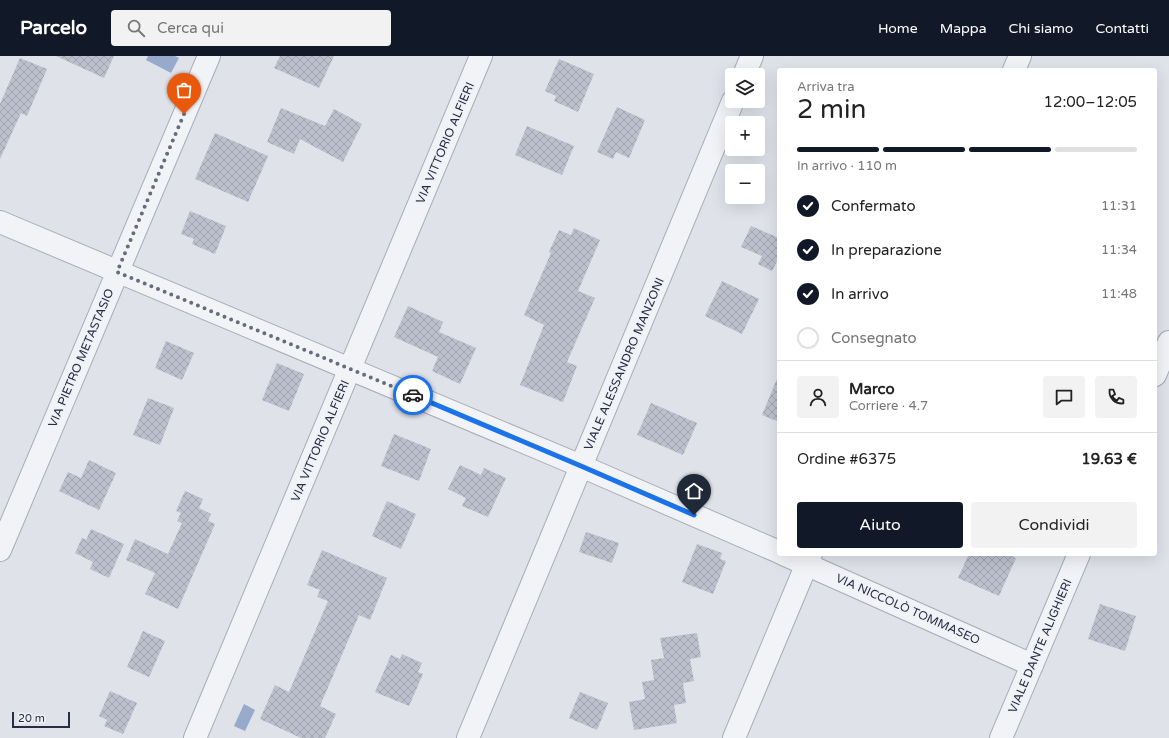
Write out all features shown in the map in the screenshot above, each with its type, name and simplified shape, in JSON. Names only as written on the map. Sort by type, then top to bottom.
[{"type":"street","name":"VIA PIETRO METASTASIO","points":[[0,550],[209,56]]},
{"type":"street","name":"VIA VITTORIO ALFIERI","points":[[195,738],[482,56]]},
{"type":"street","points":[[747,68],[752,56]]},
{"type":"street","points":[[1015,68],[1020,56]]},
{"type":"street","name":"VIALE ALESSANDRO MANZONI","points":[[468,738],[730,108]]},
{"type":"street","points":[[0,222],[581,466],[777,551]]},
{"type":"street","points":[[1157,370],[1169,342]]},
{"type":"street","name":"VIA NICCOLÒ TOMMASEO","points":[[793,556],[809,559],[1032,665]]},
{"type":"street","name":"VIALE DANTE ALIGHIERI","points":[[1001,738],[1078,556]]},
{"type":"street","points":[[734,738],[809,559]]},
{"type":"water","points":[[148,56],[175,56],[179,58],[171,73],[146,60]]},
{"type":"water","points":[[244,704],[255,710],[245,731],[234,726]]},
{"type":"building","points":[[56,56],[114,56],[104,78]]},
{"type":"building","points":[[280,56],[334,56],[319,88],[274,68]]},
{"type":"building","points":[[20,58],[47,69],[27,116],[21,113],[0,159],[0,104]]},
{"type":"building","points":[[559,59],[594,74],[578,112],[554,101],[556,96],[545,91]]},
{"type":"building","points":[[617,107],[645,120],[629,158],[616,152],[613,159],[597,152]]},
{"type":"building","points":[[281,108],[325,126],[334,109],[362,124],[343,162],[300,139],[294,154],[267,142]]},
{"type":"building","points":[[527,126],[574,146],[562,175],[515,155]]},
{"type":"building","points":[[215,133],[268,156],[248,202],[195,179]]},
{"type":"building","points":[[190,211],[226,226],[215,254],[192,244],[194,239],[181,234]]},
{"type":"building","points":[[751,226],[777,237],[777,261],[772,271],[758,264],[762,256],[741,247]]},
{"type":"building","points":[[574,228],[600,240],[578,291],[595,298],[567,362],[577,366],[563,402],[520,385],[544,325],[524,315],[551,253],[549,252],[559,230],[571,235]]},
{"type":"building","points":[[722,281],[759,299],[742,334],[705,316]]},
{"type":"building","points":[[408,306],[443,322],[439,332],[476,348],[460,384],[432,371],[438,357],[394,337]]},
{"type":"building","points":[[166,341],[194,353],[182,380],[155,368]]},
{"type":"building","points":[[277,363],[304,374],[289,411],[262,400]]},
{"type":"building","points":[[777,379],[777,421],[762,415]]},
{"type":"building","points":[[148,398],[174,408],[160,445],[133,435]]},
{"type":"building","points":[[651,403],[697,423],[683,455],[637,435]]},
{"type":"building","points":[[394,434],[431,449],[419,481],[381,466]]},
{"type":"building","points":[[89,460],[116,473],[99,510],[59,491],[68,472],[81,478]]},
{"type":"building","points":[[460,465],[481,475],[484,468],[506,478],[488,517],[462,506],[466,498],[448,489]]},
{"type":"building","points":[[185,491],[203,499],[199,508],[211,514],[208,521],[215,524],[178,609],[145,594],[155,573],[126,560],[135,539],[168,554],[182,523],[177,521],[181,513],[176,511]]},
{"type":"building","points":[[387,501],[416,514],[401,549],[372,536]]},
{"type":"building","points":[[91,529],[124,544],[109,578],[90,569],[93,562],[75,553],[82,538],[86,540]]},
{"type":"building","points":[[586,532],[619,543],[612,563],[579,552]]},
{"type":"building","points":[[697,544],[722,553],[720,559],[726,561],[713,594],[682,582]]},
{"type":"building","points":[[322,550],[387,578],[370,620],[359,615],[320,706],[336,714],[325,738],[301,738],[260,719],[275,685],[289,692],[328,601],[317,597],[320,590],[307,585]]},
{"type":"building","points":[[968,556],[1012,556],[1016,558],[999,596],[958,578]]},
{"type":"building","points":[[1100,604],[1136,616],[1125,651],[1088,639]]},
{"type":"building","points":[[143,631],[165,641],[149,677],[127,667]]},
{"type":"building","points":[[697,633],[701,657],[690,659],[694,681],[683,683],[686,703],[674,705],[677,723],[634,730],[629,702],[645,699],[642,682],[654,680],[651,660],[664,658],[660,638]]},
{"type":"building","points":[[402,654],[422,663],[418,672],[423,674],[409,706],[375,692],[391,655],[400,659]]},
{"type":"building","points":[[110,691],[137,703],[123,734],[104,726],[107,720],[99,716]]},
{"type":"building","points":[[580,692],[608,703],[597,730],[569,718]]},
{"type":"way so far","points":[[184,114],[117,272],[413,395]]},
{"type":"route","points":[[413,395],[694,515]]}]
